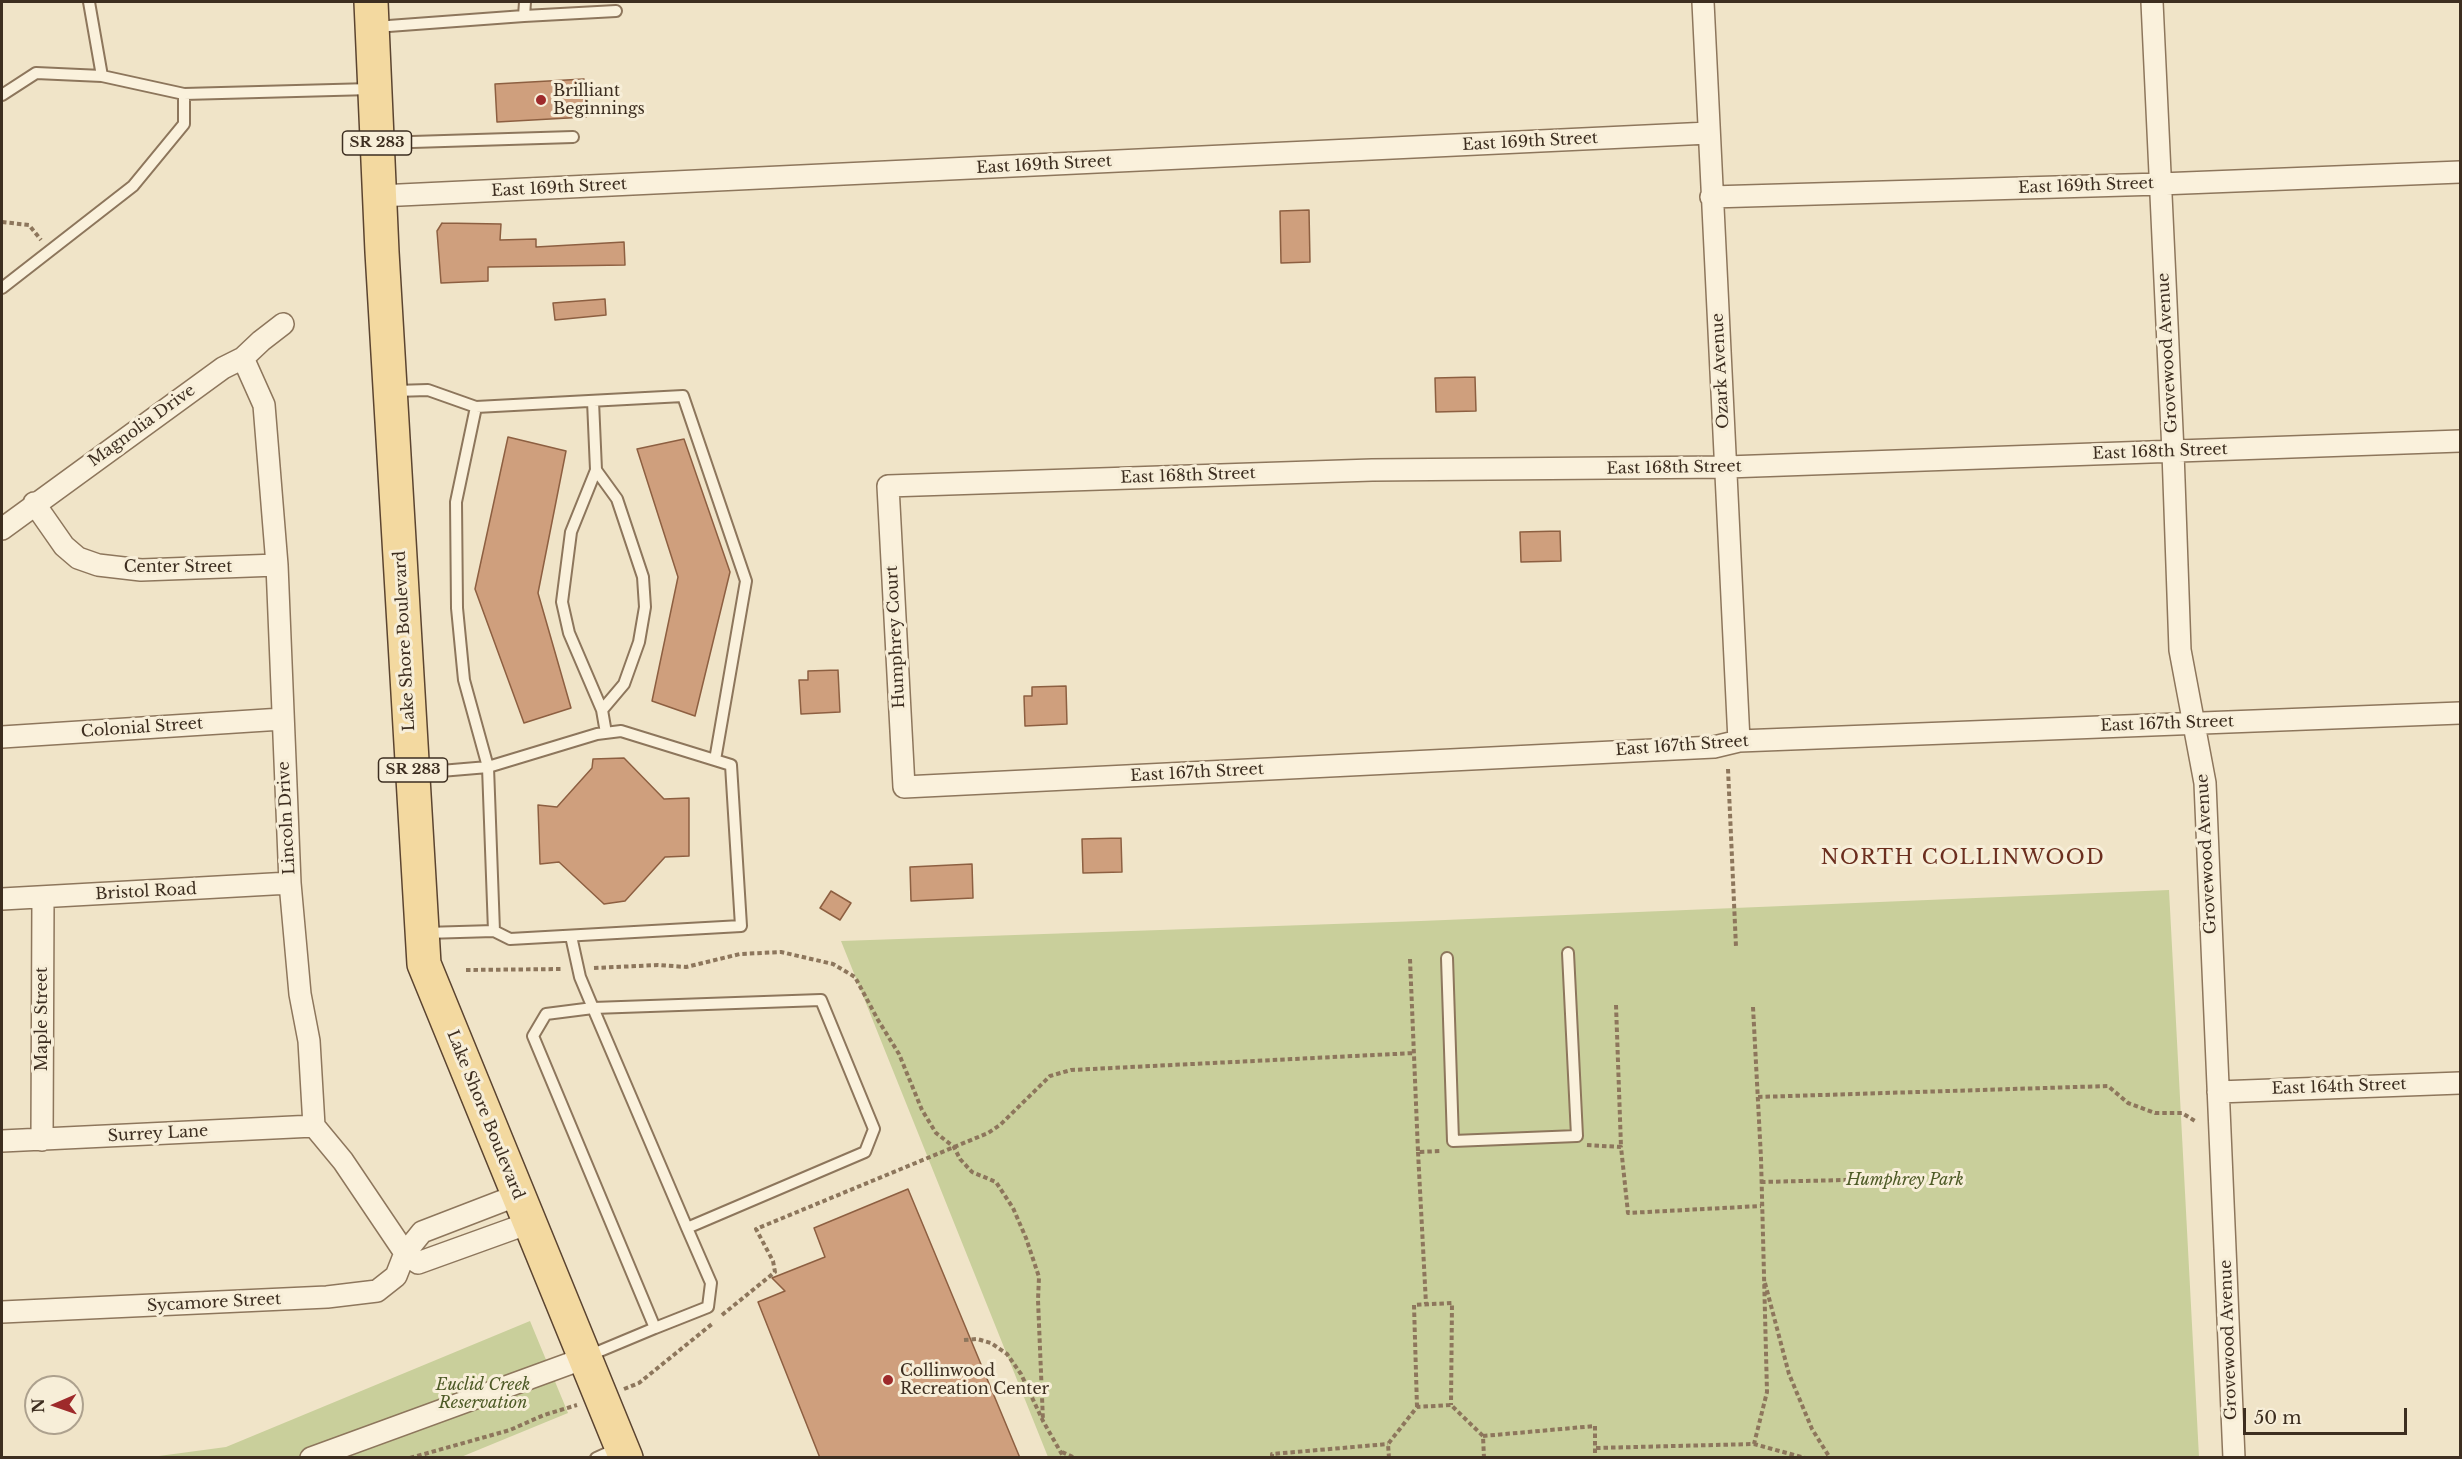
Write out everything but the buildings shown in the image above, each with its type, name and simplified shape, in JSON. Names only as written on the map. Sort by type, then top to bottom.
[{"type":"main road","name":"Lake Shore Boulevard","points":[[372,14],[379,196],[424,964],[585,1358],[614,1454]]},
{"type":"street","name":"Ozark Avenue","points":[[1702,2],[1739,741]]},
{"type":"street","name":"Grovewood Avenue","points":[[2152,2],[2180,650],[2205,783],[2234,1458]]},
{"type":"street","name":"East 169th Street","points":[[379,196],[1709,133]]},
{"type":"street","name":"East 169th Street","points":[[1711,197],[2160,184],[2460,172]]},
{"type":"street","name":"Magnolia Drive","points":[[2,529],[34,503],[224,368],[243,358],[284,324]]},
{"type":"street","name":"Lincoln Drive","points":[[243,358],[264,405],[277,565],[284,692],[282,719],[290,883],[300,994],[309,1041],[314,1126]]},
{"type":"street","name":"East 168th Street","points":[[888,486],[1372,470],[1727,467],[2460,441]]},
{"type":"street","name":"Humphrey Court","points":[[888,486],[904,788]]},
{"type":"street","name":"Center Street","points":[[34,503],[64,546],[78,558],[98,565],[141,570],[277,565]]},
{"type":"street","name":"East 167th Street","points":[[904,788],[1714,747],[1739,741],[2460,713]]},
{"type":"street","name":"Colonial Street","points":[[2,737],[282,719]]},
{"type":"street","name":"Bristol Road","points":[[2,899],[290,883]]},
{"type":"street","name":"Maple Street","points":[[42,1140],[43,897]]},
{"type":"street","name":"East 164th Street","points":[[2218,1092],[2460,1083]]},
{"type":"street","name":"Surrey Lane","points":[[2,1141],[314,1126]]},
{"type":"street","points":[[314,1126],[344,1161],[405,1253],[418,1263],[523,1209]]},
{"type":"street","name":"Sycamore Street","points":[[2,1312],[327,1297],[377,1291],[396,1276],[405,1253],[422,1232],[523,1209]]},
{"type":"street","points":[[311,1458],[585,1358]]},
{"type":"lane","points":[[89,2],[102,76]]},
{"type":"lane","points":[[524,15],[525,2]]},
{"type":"lane","points":[[372,14],[524,15],[616,11]]},
{"type":"lane","points":[[2,95],[36,73],[102,76],[184,94],[374,89]]},
{"type":"lane","points":[[2,288],[133,186],[184,124],[184,94]]},
{"type":"lane","points":[[377,143],[573,137]]},
{"type":"lane","points":[[390,391],[429,390],[476,407],[683,396],[746,581],[714,760]]},
{"type":"lane","points":[[593,401],[596,470],[571,532],[562,602],[569,633],[602,710],[606,733]]},
{"type":"lane","points":[[476,407],[456,502],[457,608],[464,680],[488,767],[494,931]]},
{"type":"lane","points":[[596,470],[617,499],[643,577],[645,607],[639,642],[624,684],[602,710]]},
{"type":"lane","points":[[413,773],[488,767],[606,733],[621,731],[731,765],[741,926],[510,939],[494,931],[422,933]]},
{"type":"lane","points":[[571,936],[578,968],[593,1008],[711,1283],[708,1308],[585,1358]]},
{"type":"lane","points":[[1447,957],[1453,1141],[1577,1136],[1568,953]]},
{"type":"lane","points":[[655,1328],[533,1036],[546,1014],[593,1008],[821,1000],[874,1129],[865,1152],[687,1228]]},
{"type":"path","points":[[2,222],[29,225],[50,251]]},
{"type":"path","points":[[1728,769],[1736,947]]},
{"type":"path","points":[[466,970],[658,965],[686,967],[740,954],[781,952],[833,964],[855,976],[899,1054],[922,1110],[936,1133],[954,1147],[960,1159],[972,1172],[996,1182],[1013,1208],[1039,1277],[1043,1421]]},
{"type":"path","points":[[1616,1005],[1621,1147]]},
{"type":"path","points":[[1753,1007],[1767,1392],[1754,1444]]},
{"type":"path","points":[[756,1228],[988,1133],[1000,1125],[1050,1076],[1071,1070],[1416,1053]]},
{"type":"path","points":[[1758,1097],[2108,1086],[2127,1103],[2155,1113],[2182,1113],[2195,1121]]},
{"type":"path","points":[[1418,1152],[1426,1304]]},
{"type":"path","points":[[1761,1182],[1886,1179]]},
{"type":"path","points":[[1762,1274],[1789,1374],[1812,1429],[1830,1458]]},
{"type":"path","points":[[1389,1458],[1388,1444],[1417,1407],[1414,1305],[1452,1303],[1451,1405],[1483,1436],[1484,1458]]},
{"type":"path","points":[[964,1340],[977,1339],[991,1343],[1007,1354],[1021,1374],[1043,1421],[1064,1458]]},
{"type":"path","points":[[1417,1407],[1451,1405]]},
{"type":"path","points":[[410,1458],[510,1430],[544,1415],[573,1406]]},
{"type":"path","points":[[1483,1436],[1595,1426],[1595,1458]]},
{"type":"path","points":[[1272,1458],[1272,1454],[1388,1444]]},
{"type":"path","points":[[1596,1448],[1754,1444],[1805,1458]]},
{"type":"path","points":[[1060,1451],[1075,1458]]},
{"type":"green space","name":"Humphrey Park","points":[[2169,890],[2199,1457],[1048,1457],[841,941],[1421,921]]},
{"type":"green space","name":"Euclid Creek Reservation","points":[[530,1321],[568,1413],[461,1457],[144,1458],[226,1447]]},
{"type":"place","name":"Brilliant Beginnings","points":[[541,100]]},
{"type":"place","name":"Collinwood Recreation Center","points":[[888,1380]]},
{"type":"district","name":"NORTH COLLINWOOD","points":[[1963,858]]}]
